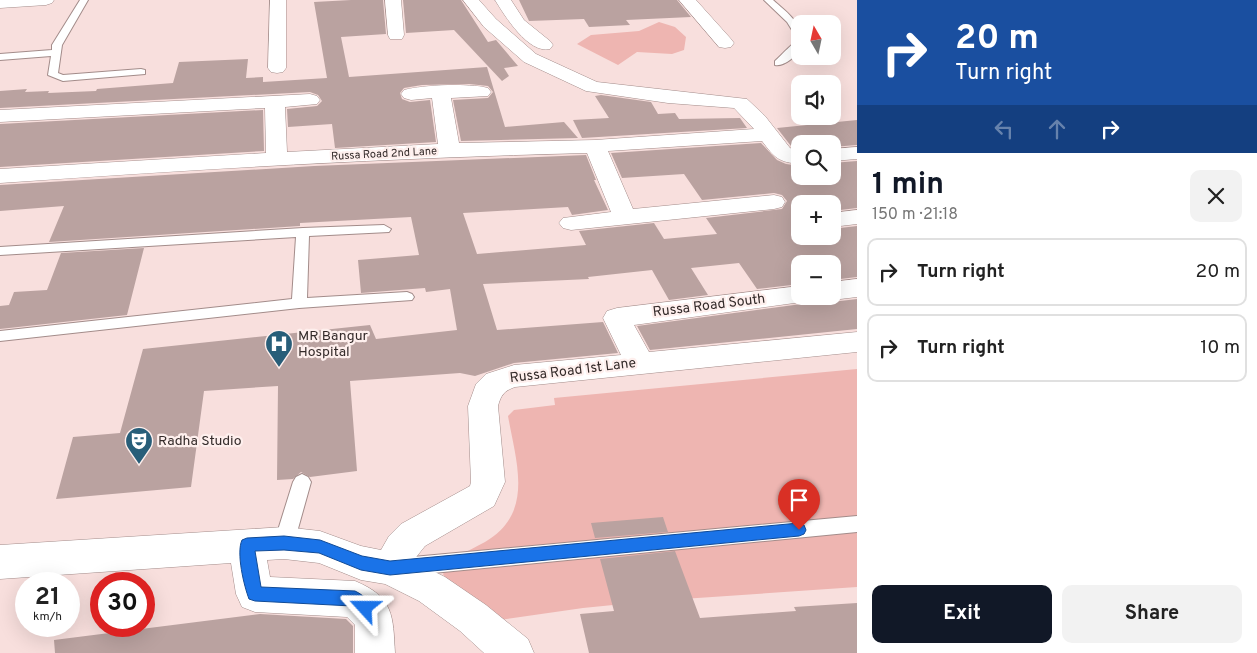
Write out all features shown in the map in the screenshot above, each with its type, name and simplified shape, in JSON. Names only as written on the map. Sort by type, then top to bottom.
[{"type":"street","points":[[0,3],[46,0]]},
{"type":"street","points":[[277,68],[278,0]]},
{"type":"street","points":[[393,0],[396,35]]},
{"type":"street","points":[[471,0],[490,23],[530,58],[593,87],[668,97],[740,103],[758,120],[782,153],[791,157]]},
{"type":"street","points":[[504,0],[518,23],[556,56],[570,65],[611,80]]},
{"type":"street","points":[[687,0],[725,43]]},
{"type":"street","points":[[441,92],[449,150]]},
{"type":"street","points":[[411,94],[481,92]]},
{"type":"street","points":[[0,116],[310,100]]},
{"type":"street","points":[[275,102],[277,159]]},
{"type":"street","name":"Russa Road 2nd Lane","points":[[0,176],[449,150],[595,146],[768,134]]},
{"type":"street","points":[[595,146],[625,218]]},
{"type":"street","points":[[841,154],[857,153]]},
{"type":"street","points":[[571,223],[774,202]]},
{"type":"street","points":[[841,219],[857,217]]},
{"type":"street","points":[[841,290],[857,288]]},
{"type":"street","name":"Russa Road South","points":[[640,363],[617,318],[791,296]]},
{"type":"street","name":"Russa Road 1st Lane","points":[[390,568],[402,547],[413,535],[482,496],[488,482],[483,406],[487,392],[496,382],[514,376],[857,342]]},
{"type":"street","points":[[0,562],[284,543],[320,546],[361,563],[390,568],[432,590],[473,618],[514,653]]},
{"type":"street","points":[[247,545],[248,565],[255,594],[355,599],[374,617],[376,653]]},
{"type":"lane","points":[[84,0],[61,35],[53,75],[63,78],[141,72]]},
{"type":"lane","points":[[768,0],[791,22]]},
{"type":"lane","points":[[0,57],[56,53]]},
{"type":"lane","points":[[778,63],[791,53]]},
{"type":"lane","points":[[0,251],[303,232],[384,229]]},
{"type":"lane","points":[[299,302],[303,232]]},
{"type":"lane","points":[[0,336],[299,302],[407,296]]},
{"type":"lane","points":[[284,543],[302,482]]},
{"type":"lane","points":[[390,568],[857,524]]},
{"type":"shaded area","points":[[659,22],[675,27],[686,37],[684,50],[672,54],[637,52],[618,65],[577,44],[591,35],[639,31]]},
{"type":"shaded area","points":[[857,369],[857,587],[653,601],[583,608],[485,622],[460,601],[443,574],[456,559],[501,530],[511,517],[516,502],[518,485],[515,451],[508,416],[514,410],[555,405],[554,398]]},
{"type":"building","points":[[383,0],[386,34],[341,37],[349,77],[487,67],[505,127],[564,122],[578,138],[461,141],[453,100],[488,98],[493,92],[488,86],[469,84],[422,85],[404,88],[400,93],[402,99],[410,102],[430,100],[436,142],[335,148],[332,124],[288,127],[287,109],[317,106],[322,101],[318,95],[310,92],[0,108],[0,91],[27,89],[25,92],[49,91],[48,93],[96,91],[97,89],[173,83],[179,62],[248,59],[246,78],[263,77],[263,82],[327,78],[314,2]]},
{"type":"building","points":[[403,0],[461,0],[488,42],[496,40],[518,66],[504,68],[509,76],[502,81],[454,30],[406,33]]},
{"type":"building","points":[[519,0],[677,0],[691,17],[626,20],[630,25],[589,27],[584,19],[529,21]]},
{"type":"building","points":[[601,95],[651,102],[658,114],[675,113],[679,119],[740,118],[747,128],[582,138],[573,120],[609,118],[595,96]]},
{"type":"building","points":[[263,110],[264,151],[0,167],[0,124]]},
{"type":"building","points":[[857,120],[857,145],[841,146],[841,135],[791,135],[791,146],[777,128],[807,125],[841,125],[841,122]]},
{"type":"building","points":[[761,143],[777,160],[791,165],[791,185],[841,185],[841,162],[857,161],[857,208],[841,210],[841,195],[791,195],[791,245],[841,245],[841,228],[857,226],[857,277],[841,279],[841,255],[791,255],[791,285],[757,289],[739,263],[691,268],[708,295],[669,300],[652,270],[588,277],[589,279],[483,284],[497,330],[603,322],[618,353],[514,363],[475,376],[460,373],[350,381],[357,471],[310,477],[301,472],[293,479],[277,480],[278,386],[204,391],[191,487],[56,499],[73,437],[120,433],[143,349],[370,325],[376,339],[457,330],[450,289],[426,292],[425,288],[361,293],[358,260],[419,255],[411,217],[300,223],[300,226],[49,242],[64,206],[0,211],[0,185],[314,166],[586,155],[596,180],[594,180],[608,210],[572,215],[568,207],[463,213],[477,254],[586,245],[579,231],[654,223],[664,239],[717,234],[706,218],[782,209],[787,201],[782,195],[774,193],[702,200],[684,174],[622,178],[611,153]]},
{"type":"building","points":[[144,248],[127,315],[0,329],[0,306],[9,305],[14,292],[47,290],[61,253]]},
{"type":"building","points":[[857,299],[857,329],[650,350],[637,326],[794,305],[841,305],[841,301]]},
{"type":"building","points":[[663,517],[668,532],[595,538],[591,523]]},
{"type":"building","points":[[675,551],[700,618],[796,611],[794,607],[857,603],[857,653],[589,653],[580,614],[614,611],[600,559]]},
{"type":"building","points":[[260,614],[346,619],[353,626],[353,653],[55,653],[54,640],[90,635],[90,637],[155,637],[155,627]]},
{"type":"place","name":"MR Bangur Hospital","points":[[279,368]]},
{"type":"place","name":"Radha Studio","points":[[139,465]]},
{"type":"route","points":[[365,608],[355,599],[255,594],[248,565],[247,545],[284,543],[320,546],[361,563],[390,568],[799,530]]}]
